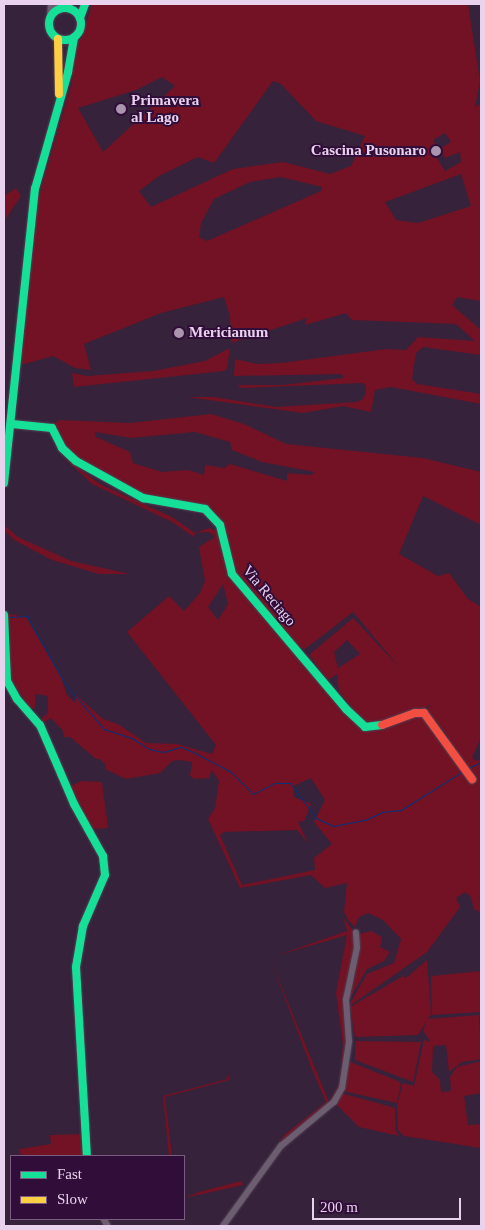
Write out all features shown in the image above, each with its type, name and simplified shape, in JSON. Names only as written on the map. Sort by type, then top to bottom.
[{"type":"street","points":[[51,4],[50,28],[58,39],[59,104]]},
{"type":"street","points":[[56,4],[68,9],[80,18]]},
{"type":"street","points":[[50,18],[55,12],[79,4]]},
{"type":"street","points":[[4,482],[14,425],[35,189],[59,104],[74,38],[81,30],[80,18],[85,4]]},
{"type":"street","points":[[58,39],[74,38]]},
{"type":"street","name":"Via Reciago","points":[[14,425],[52,428],[62,448],[76,462],[142,498],[196,505],[205,509],[220,525],[226,542],[226,563],[232,574],[346,709],[365,727],[370,728],[415,713],[424,714],[472,778]]},
{"type":"street","points":[[4,615],[7,631],[4,661],[7,681],[17,699],[40,725],[74,804],[103,856],[104,880],[84,926],[78,950],[87,1155]]},
{"type":"street","points":[[223,1226],[281,1146],[334,1102],[342,1088],[349,1042],[346,1000],[358,948],[356,933]]},
{"type":"shaded area","points":[[92,4],[468,4],[480,81],[475,107],[481,103],[481,301],[457,297],[452,305],[481,330],[481,355],[423,347],[416,353],[412,379],[417,384],[481,394],[481,404],[391,387],[375,390],[371,412],[343,406],[303,413],[187,397],[213,397],[276,407],[357,402],[363,399],[366,392],[366,386],[362,383],[242,388],[237,385],[282,385],[343,378],[342,374],[234,376],[235,359],[257,364],[281,363],[386,349],[406,350],[418,337],[475,341],[456,324],[352,320],[346,313],[305,325],[307,318],[231,343],[230,316],[224,297],[161,313],[84,344],[91,370],[75,368],[53,356],[21,365],[38,199],[72,82],[75,46],[82,37]],"holes":[[[162,77],[175,86],[103,152],[78,108],[136,90]],[[273,81],[281,84],[316,121],[365,136],[351,166],[330,174],[283,162],[233,169],[151,207],[139,191],[159,176],[198,157],[214,163]],[[445,133],[451,142],[439,149],[445,158],[460,152],[461,162],[445,171],[432,150],[436,146],[433,140]],[[461,174],[471,206],[418,223],[396,220],[385,202]],[[281,177],[322,187],[321,191],[207,241],[199,237],[201,223],[214,199],[250,182]]]},
{"type":"shaded area","points":[[16,188],[21,196],[4,221],[4,196]]},
{"type":"shaded area","points":[[230,348],[227,368],[224,371],[74,387],[72,373],[87,376],[153,371],[205,361]]},
{"type":"shaded area","points":[[211,414],[244,424],[286,444],[423,458],[481,472],[481,525],[423,496],[399,554],[438,576],[449,573],[468,599],[481,607],[481,737],[472,758],[477,761],[481,759],[481,913],[474,909],[471,897],[465,892],[456,898],[460,907],[427,952],[348,1007],[367,974],[394,963],[401,939],[383,920],[368,913],[359,917],[355,927],[348,920],[344,912],[347,883],[325,888],[311,875],[240,888],[208,819],[215,808],[219,781],[212,770],[209,778],[195,779],[190,776],[192,762],[180,760],[172,761],[160,773],[126,779],[105,769],[106,765],[100,759],[96,759],[70,737],[64,737],[63,731],[51,718],[43,723],[42,718],[48,713],[48,696],[35,694],[35,708],[30,708],[7,675],[4,615],[10,614],[26,617],[61,677],[67,695],[75,703],[76,695],[103,719],[118,724],[146,743],[177,744],[212,754],[216,745],[127,632],[169,596],[184,611],[200,593],[205,581],[199,547],[215,537],[209,532],[195,533],[209,528],[220,532],[226,566],[245,589],[229,563],[228,540],[219,517],[206,506],[141,496],[79,462],[63,444],[52,424],[60,420],[130,423]],"holes":[[[95,432],[131,438],[195,432],[230,442],[232,450],[262,462],[315,472],[310,475],[287,473],[287,481],[230,464],[224,468],[205,465],[204,475],[188,470],[162,472],[133,463],[130,452],[96,437]],[[223,584],[228,604],[218,620],[208,607]],[[246,590],[299,647],[305,649],[353,612],[400,668],[353,618],[309,655],[328,680],[337,674],[339,691],[352,708],[347,712]],[[347,640],[360,654],[338,668],[334,652]],[[431,704],[425,712],[442,728],[460,757],[424,716],[416,715]],[[311,778],[325,800],[314,822],[332,844],[314,858],[315,870],[242,885],[220,835],[224,832],[297,830],[308,843],[298,822],[304,821],[311,804],[294,797],[293,786]]]},
{"type":"shaded area","points":[[63,457],[100,484],[172,517],[195,533],[194,537],[172,522],[92,484]]},
{"type":"shaded area","points":[[4,525],[18,537],[71,561],[130,574],[99,574],[52,560],[14,540],[4,530]]},
{"type":"shaded area","points":[[81,781],[102,782],[108,828],[91,829],[71,786]]},
{"type":"shaded area","points":[[343,917],[356,935],[357,943],[345,1002],[346,1041],[340,1085],[332,1100],[294,1131],[267,1163],[284,1135],[326,1102],[270,959],[329,1102],[339,1084],[341,1069],[343,1045],[336,993],[347,935],[275,956],[347,931]]},
{"type":"shaded area","points":[[371,931],[382,937],[380,947],[390,952],[384,961],[367,969],[347,1003],[360,946],[359,934]]},
{"type":"shaded area","points":[[427,960],[431,1014],[418,1035],[355,1037],[350,1007],[403,976],[406,978]]},
{"type":"shaded area","points":[[481,971],[481,1012],[432,1015],[431,976]]},
{"type":"shaded area","points":[[479,1015],[481,1059],[462,1062],[449,1072],[446,1045],[433,1046],[432,1072],[440,1080],[441,1092],[451,1091],[450,1077],[457,1067],[481,1061],[481,1093],[464,1096],[468,1125],[481,1124],[481,1148],[404,1136],[398,1130],[397,1105],[403,1083],[414,1086],[424,1040],[431,1042],[423,1031],[427,1019]]},
{"type":"shaded area","points":[[355,1041],[421,1042],[413,1082],[355,1060]]},
{"type":"shaded area","points":[[348,1061],[398,1081],[401,1084],[397,1103],[343,1091]]},
{"type":"shaded area","points":[[228,1074],[229,1080],[165,1097],[172,1155],[169,1155],[163,1096],[227,1079]]},
{"type":"shaded area","points":[[341,1093],[395,1108],[395,1129],[399,1136],[359,1127],[335,1103]]},
{"type":"shaded area","points":[[86,1134],[86,1155],[21,1155],[19,1149],[51,1144],[50,1135]]},
{"type":"shaded area","points":[[241,1181],[243,1185],[185,1198],[199,1192]]},
{"type":"waterway","points":[[9,617],[27,616],[65,684],[104,729],[132,738],[149,749],[163,752],[181,747],[193,752],[231,772],[253,794],[275,783],[290,783],[316,818],[333,826],[365,820],[382,812],[401,810],[463,771]]},
{"type":"waterway","points":[[468,768],[481,762]]},
{"type":"traffic: fast","points":[[80,18],[85,4]]},
{"type":"traffic: fast","points":[[65,8],[71,9],[76,13],[80,18],[81,24],[80,30],[76,35],[71,39],[65,40],[59,39],[54,35],[50,30],[49,24],[50,18],[54,13],[59,9],[65,8]]},
{"type":"traffic: fast","points":[[4,483],[35,189],[68,72],[74,38]]},
{"type":"traffic: fast","points":[[12,424],[52,428],[62,448],[76,461],[143,498],[205,509],[220,525],[232,574],[346,709],[365,727],[382,725]]},
{"type":"traffic: fast","points":[[4,615],[7,681],[17,699],[40,725],[74,804],[103,856],[105,875],[83,926],[76,967],[87,1155]]},
{"type":"traffic: slow","points":[[58,39],[59,94]]},
{"type":"traffic: jam","points":[[382,725],[415,713],[424,713],[472,779]]},
{"type":"place","name":"Primavera al Lago","points":[[121,109]]},
{"type":"place","name":"Cascina Pusonaro","points":[[436,151]]},
{"type":"place","name":"Mericianum","points":[[179,333]]}]
